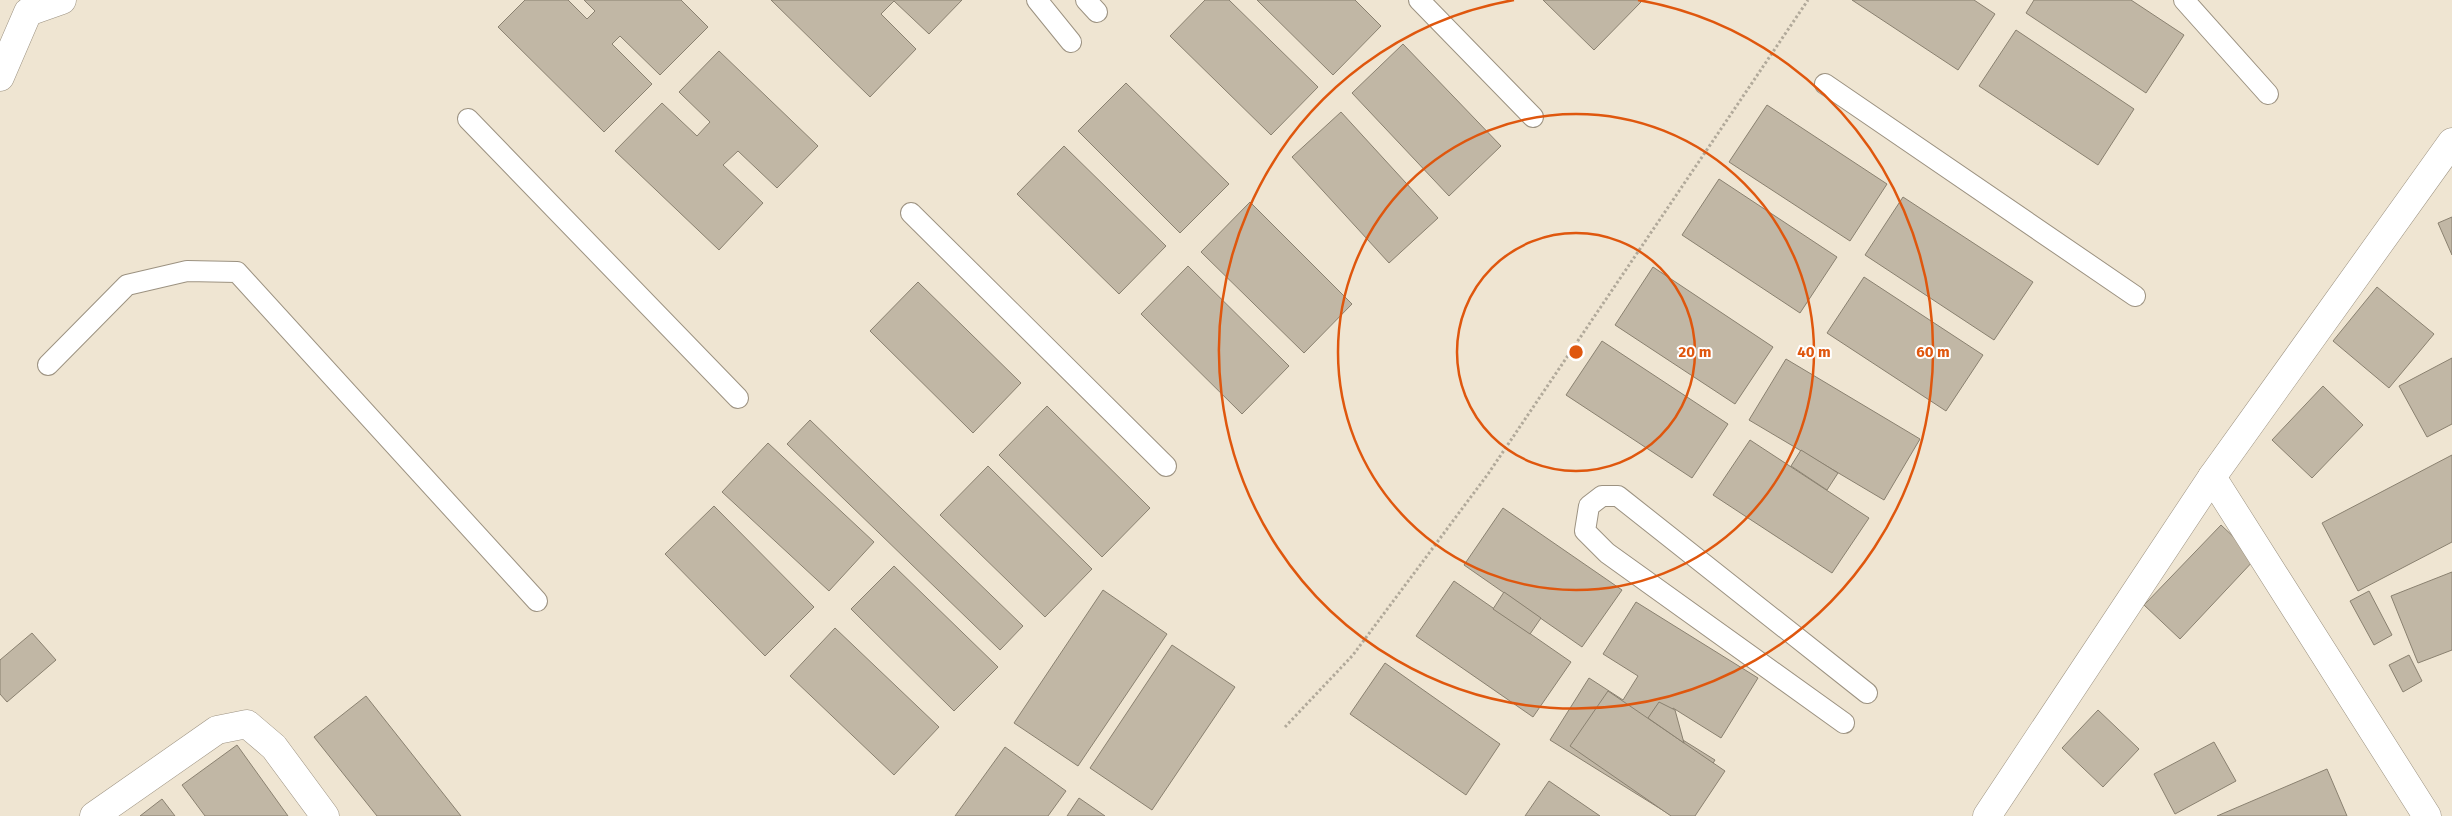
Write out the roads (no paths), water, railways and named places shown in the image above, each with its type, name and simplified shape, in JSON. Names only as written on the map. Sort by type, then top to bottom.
[{"type":"street","points":[[0,77],[28,12],[62,0]]},
{"type":"street","points":[[1987,816],[2212,477],[2452,142]]},
{"type":"street","points":[[2212,477],[2428,816]]},
{"type":"street","points":[[94,816],[217,730],[247,724],[274,747],[325,816]]},
{"type":"lane","points":[[1037,0],[1071,42]]},
{"type":"lane","points":[[1419,0],[1533,117]]},
{"type":"lane","points":[[2184,0],[2268,94]]},
{"type":"lane","points":[[1825,84],[2135,296]]},
{"type":"lane","points":[[468,119],[738,398]]},
{"type":"lane","points":[[911,213],[1166,466]]},
{"type":"lane","points":[[48,365],[127,285],[186,271],[236,272],[537,601]]},
{"type":"lane","points":[[1844,723],[1607,552],[1585,531],[1589,506],[1602,496],[1618,496],[1867,693]]}]
